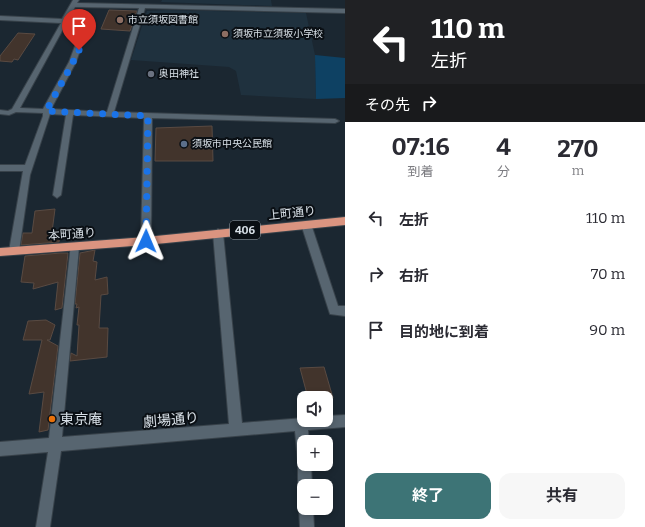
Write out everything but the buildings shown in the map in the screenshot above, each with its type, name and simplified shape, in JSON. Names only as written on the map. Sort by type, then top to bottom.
[{"type":"highway","name":"上町通り","points":[[146,241],[345,221]]},
{"type":"highway","name":"本町通り","points":[[0,252],[146,241]]},
{"type":"street","points":[[154,8],[156,0]]},
{"type":"street","points":[[15,110],[75,3],[142,8],[345,11]]},
{"type":"street","points":[[110,114],[134,39],[142,8]]},
{"type":"street","points":[[0,18],[64,21]]},
{"type":"street","points":[[14,251],[28,168],[47,116],[46,111],[79,50],[84,30]]},
{"type":"street","points":[[0,112],[9,113],[15,110],[148,116],[335,121]]},
{"type":"street","points":[[57,195],[70,112]]},
{"type":"street","points":[[146,241],[148,116]]},
{"type":"street","points":[[0,168],[28,168]]},
{"type":"street","points":[[306,224],[334,311],[345,311]]},
{"type":"street","points":[[218,233],[236,430]]},
{"type":"street","points":[[43,527],[55,446],[74,247]]},
{"type":"street","name":"劇場通り","points":[[333,422],[345,421]]},
{"type":"street","name":"劇場通り","points":[[0,449],[55,446],[297,424]]},
{"type":"street","points":[[306,515],[307,527]]},
{"type":"shaded area","points":[[162,0],[271,0],[272,6],[161,2]]},
{"type":"shaded area","name":"須坂市立須坂小学校","points":[[167,10],[306,13],[315,55],[316,99],[241,95],[236,71],[229,67],[131,60],[147,11]]},
{"type":"shaded area","points":[[315,55],[345,58],[345,98],[316,99]]},
{"type":"place","name":"市立須坂図書館","points":[[120,20]]},
{"type":"place","name":"須坂市立須坂小学校","points":[[225,34]]},
{"type":"place","name":"奥田神社","points":[[151,74]]},
{"type":"place","name":"須坂市中央公民館","points":[[184,144]]},
{"type":"place","name":"東京庵","points":[[52,419]]},
{"type":"route","points":[[79,50],[46,111],[148,116],[146,241]]}]
